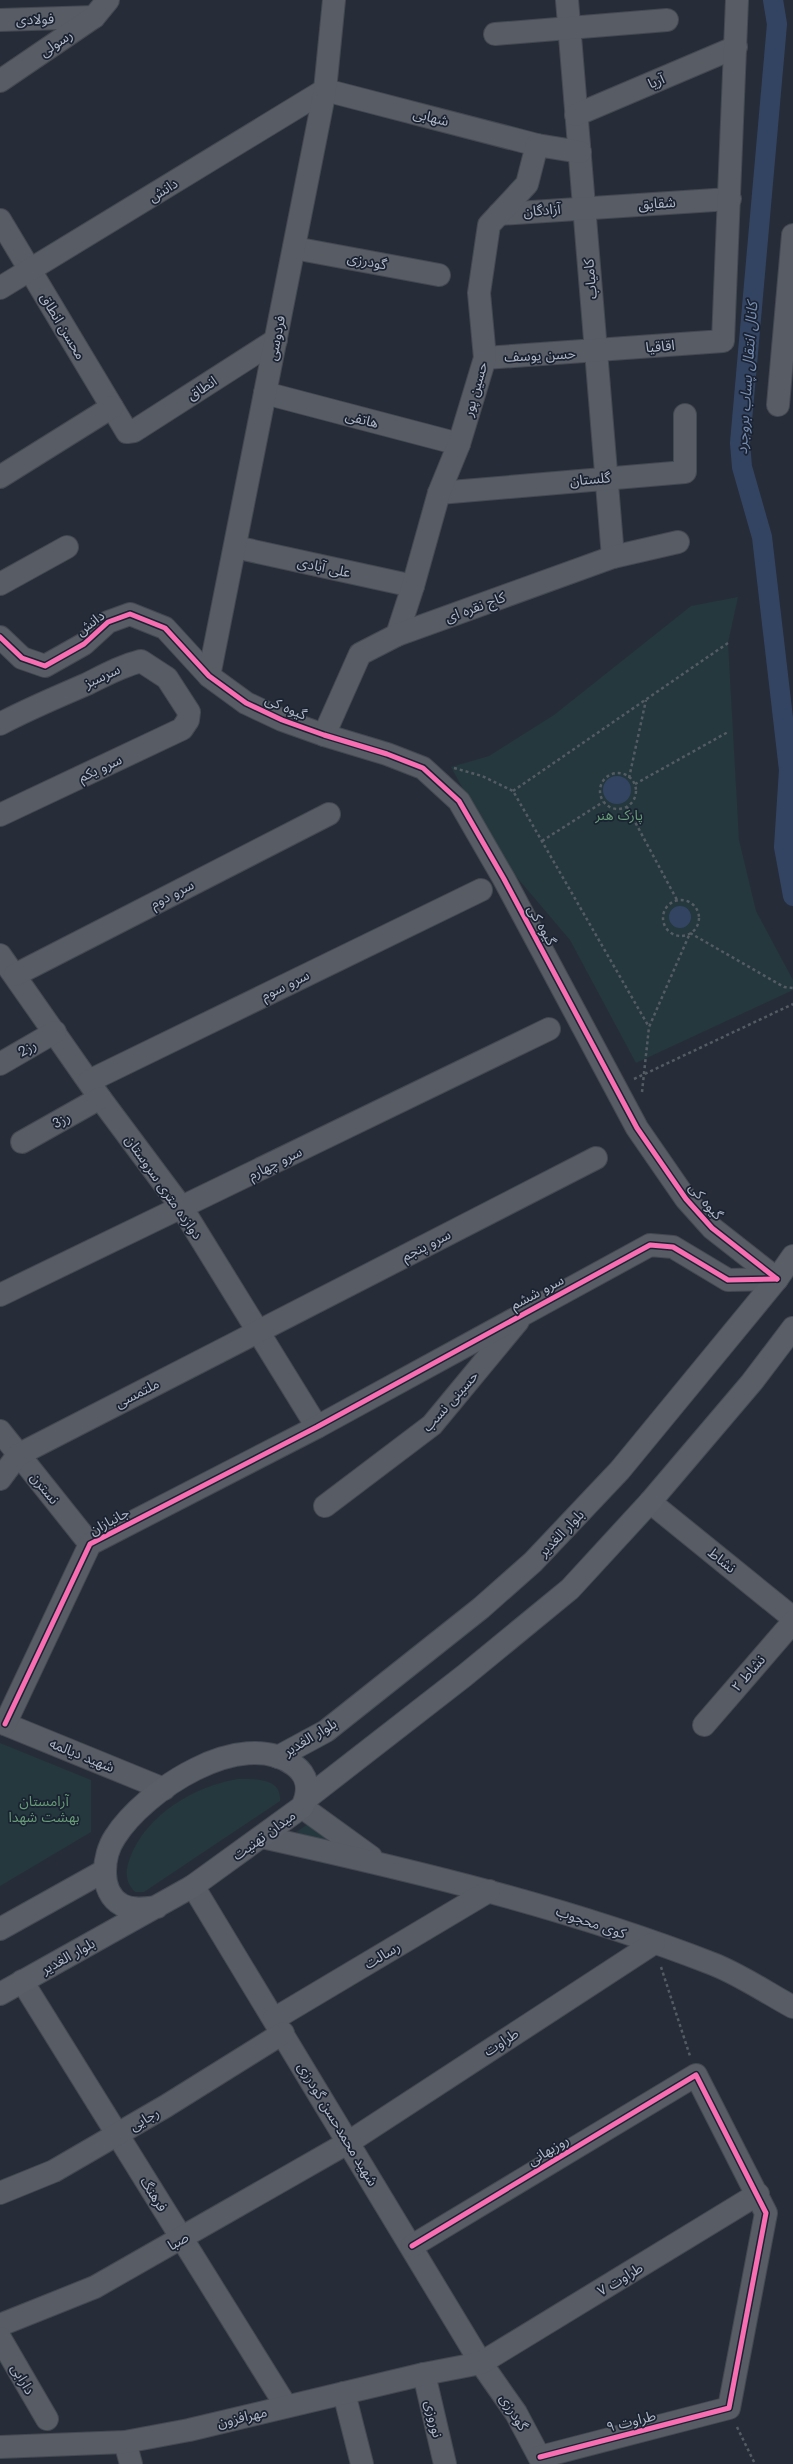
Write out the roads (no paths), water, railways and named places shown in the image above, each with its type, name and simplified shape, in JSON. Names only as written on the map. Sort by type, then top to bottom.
[{"type":"main road","name":"بلوار الغدیر","points":[[278,1756],[326,1730],[481,1608],[533,1562],[620,1470],[777,1279],[793,1256]]},
{"type":"main road","points":[[305,1803],[570,1589],[650,1502],[752,1382],[793,1328]]},
{"type":"main road","name":"میدان تهنیت","points":[[256,1754],[278,1756],[298,1768],[305,1778],[308,1784],[305,1803],[262,1837],[193,1886],[157,1907],[133,1908],[122,1905],[109,1889],[104,1871],[110,1845],[120,1829],[135,1812],[164,1789],[214,1760],[256,1754]]},
{"type":"main road","points":[[0,1929],[104,1871]]},
{"type":"main road","name":"بلوار الغدیر","points":[[0,1994],[157,1907]]},
{"type":"street","name":"رسولی","points":[[0,81],[94,17],[108,0]]},
{"type":"street","name":"فردوسی","points":[[209,676],[325,90],[334,0]]},
{"type":"street","name":"کامیاب","points":[[567,0],[613,557]]},
{"type":"street","points":[[730,199],[738,0]]},
{"type":"street","name":"فولادی","points":[[0,20],[94,17]]},
{"type":"street","points":[[496,34],[667,20]]},
{"type":"street","name":"آریا","points":[[576,115],[736,47]]},
{"type":"street","name":"شهابی","points":[[325,90],[537,145]]},
{"type":"street","name":"دانش","points":[[0,288],[325,90]]},
{"type":"street","points":[[537,145],[580,152]]},
{"type":"street","name":"حسین پور","points":[[396,635],[413,586],[439,493],[459,444],[485,358],[479,293],[488,225],[527,184],[537,145]]},
{"type":"street","name":"شقایق","points":[[584,207],[730,199]]},
{"type":"street","name":"اقاقیا","points":[[596,352],[723,341],[730,199]]},
{"type":"street","name":"آزادگان","points":[[499,214],[584,207]]},
{"type":"street","name":"محسن انطاق","points":[[0,220],[127,432]]},
{"type":"street","points":[[793,235],[778,405],[793,397]]},
{"type":"street","name":"گودرزی","points":[[294,248],[439,275]]},
{"type":"street","name":"انطاق","points":[[127,432],[134,431],[276,340]]},
{"type":"street","name":"حسن یوسف","points":[[485,358],[596,352]]},
{"type":"street","name":"هاتفی","points":[[265,393],[459,444]]},
{"type":"street","points":[[0,477],[112,408]]},
{"type":"street","name":"گلستان","points":[[439,493],[607,477],[685,472],[685,415]]},
{"type":"street","name":"کاج نقره ای","points":[[324,735],[360,654],[396,635],[613,557],[678,542]]},
{"type":"street","points":[[0,584],[67,547]]},
{"type":"street","name":"علی آبادی","points":[[235,548],[413,586]]},
{"type":"street","name":"دانش","points":[[45,666],[84,644],[108,622],[130,614],[165,628],[209,676]]},
{"type":"street","points":[[0,637],[22,658],[45,666],[62,695]]},
{"type":"street","name":"سرسبز","points":[[0,724],[39,703],[62,695],[123,665],[141,661],[167,678],[189,712]]},
{"type":"street","name":"گیوه کی","points":[[209,676],[246,703],[282,720],[324,735],[387,754],[423,768],[459,801],[637,1128],[686,1199],[712,1228],[777,1279]]},
{"type":"street","name":"سرو یکم","points":[[0,815],[182,729],[188,720],[189,712]]},
{"type":"street","name":"سرو دوم","points":[[15,975],[329,814]]},
{"type":"street","name":"سرو سوم","points":[[95,1089],[481,890]]},
{"type":"street","name":"دوازده متری سروستان","points":[[0,954],[95,1089],[182,1208],[316,1428]]},
{"type":"street","name":"سرو چهارم","points":[[0,1295],[549,1029]]},
{"type":"street","name":"رز2","points":[[0,1064],[55,1032]]},
{"type":"street","name":"رز3","points":[[22,1142],[95,1089]]},
{"type":"street","name":"سرو پنجم","points":[[257,1332],[596,1158]]},
{"type":"street","name":"سرو ششم","points":[[316,1428],[525,1312],[650,1245],[673,1247],[728,1280],[777,1279]]},
{"type":"street","name":"حسینی نسب","points":[[325,1506],[432,1425],[525,1312]]},
{"type":"street","name":"ملتمسی","points":[[18,1455],[257,1332]]},
{"type":"street","name":"جانبازان","points":[[3,1723],[90,1544],[316,1428]]},
{"type":"street","name":"نسترن","points":[[0,1431],[90,1544]]},
{"type":"street","points":[[0,1480],[18,1455]]},
{"type":"street","name":"نشاط","points":[[650,1502],[793,1618]]},
{"type":"street","name":"نشاط ۲","points":[[704,1725],[793,1622]]},
{"type":"street","name":"شهید دیالمه","points":[[3,1723],[164,1789]]},
{"type":"street","points":[[305,1803],[378,1863]]},
{"type":"street","name":"کوی محجوب","points":[[262,1837],[378,1863],[489,1891],[555,1910],[714,1964],[793,2007]]},
{"type":"street","name":"شهید محمدحسن گودرزی","points":[[193,1886],[412,2246],[481,2363]]},
{"type":"street","name":"رسالت","points":[[278,2026],[489,1891]]},
{"type":"street","name":"طراوت","points":[[349,2142],[654,1943]]},
{"type":"street","name":"فرهنگ","points":[[22,1982],[286,2406]]},
{"type":"street","name":"رجایی","points":[[0,2193],[54,2171],[166,2106],[278,2026]]},
{"type":"street","name":"روزبهانی","points":[[412,2246],[696,2075],[758,2194]]},
{"type":"street","name":"صبا","points":[[0,2325],[95,2287],[182,2239],[349,2142]]},
{"type":"street","name":"طراوت ۷","points":[[481,2363],[758,2194]]},
{"type":"street","name":"طراوت ۹","points":[[541,2460],[729,2408],[766,2213],[758,2194]]},
{"type":"street","name":"دارابی","points":[[0,2338],[47,2419]]},
{"type":"street","name":"گودرزی","points":[[481,2363],[516,2413],[541,2460]]},
{"type":"street","name":"مهرافزون","points":[[0,2447],[125,2442],[424,2374],[481,2363]]},
{"type":"street","name":"نوروزی","points":[[424,2374],[445,2464]]},
{"type":"street","points":[[344,2393],[362,2464]]},
{"type":"street","points":[[125,2442],[131,2464]]},
{"type":"water","points":[[617,776],[627,780],[631,790],[627,800],[617,804],[607,800],[603,790],[607,780]]},
{"type":"water","points":[[680,906],[688,909],[691,917],[688,925],[680,928],[672,925],[669,917],[672,909]]},
{"type":"waterway","name":"کانال انتقال پساب بروجرد","points":[[773,0],[777,24],[740,443],[742,467],[762,537],[789,770],[784,847],[793,896]]},
{"type":"park label","name":"پارک هنر","points":[[619,815]]},
{"type":"park label","name":"آرامستان بهشت شهدا","points":[[44,1810]]}]
